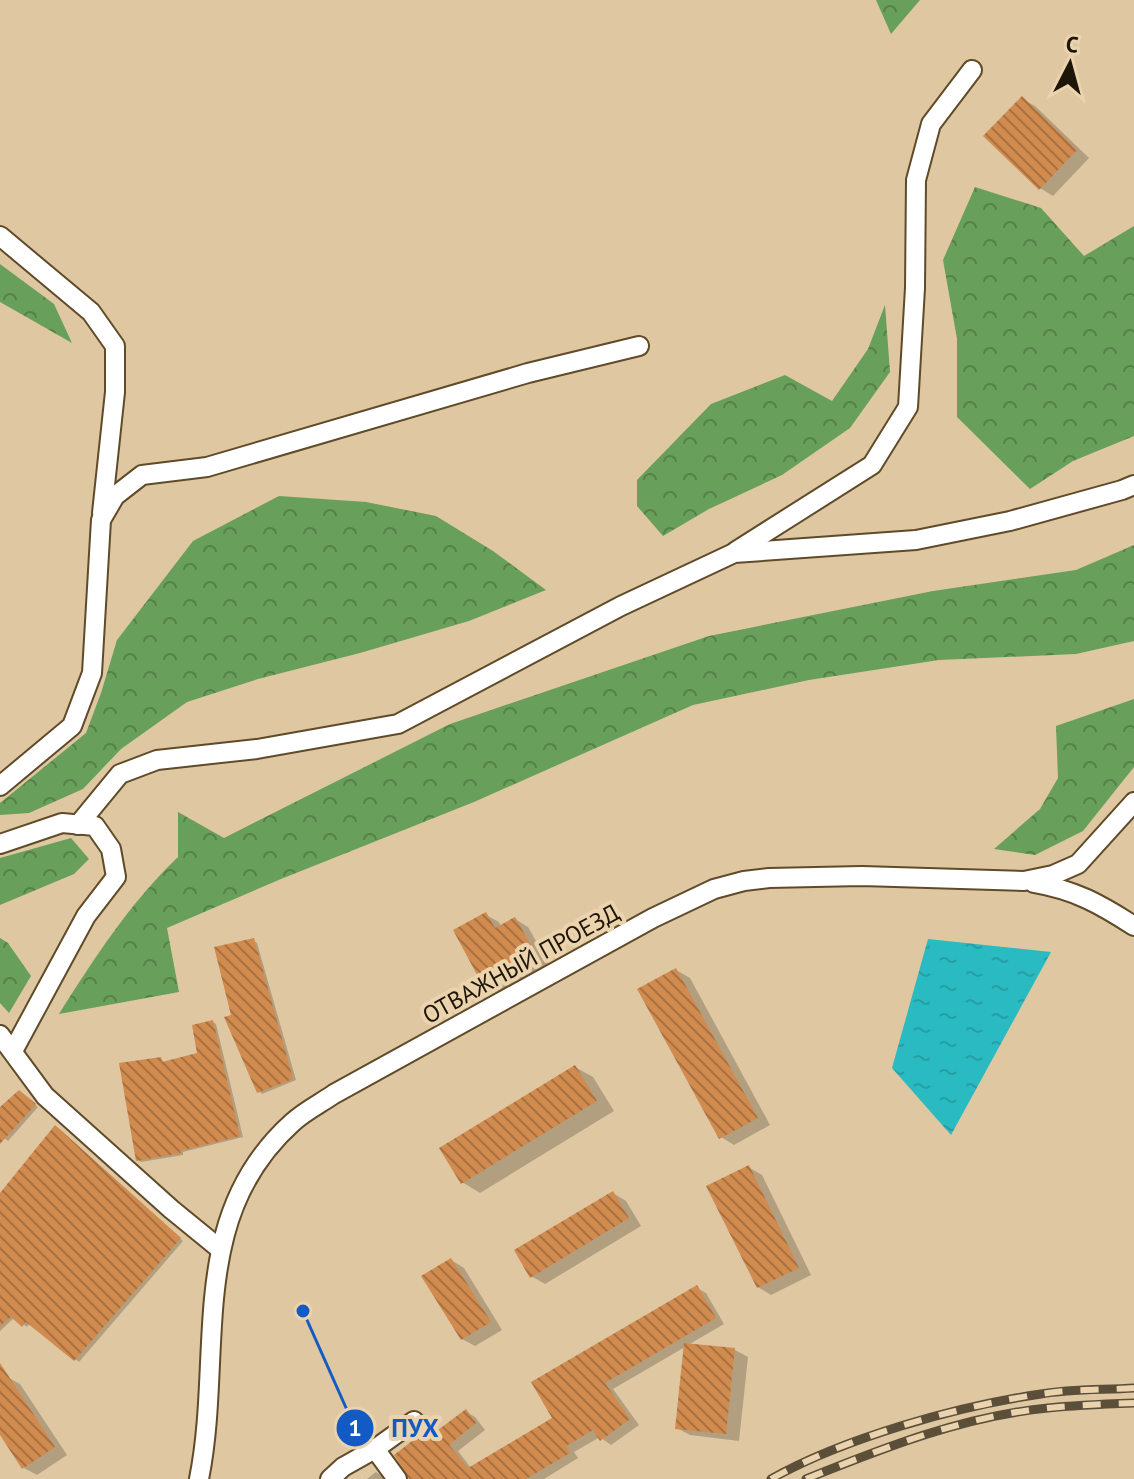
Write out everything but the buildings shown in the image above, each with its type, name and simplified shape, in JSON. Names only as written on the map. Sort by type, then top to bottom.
[{"type":"street","points":[[78,825],[120,774],[157,760],[257,749],[398,724],[621,606],[734,553],[872,465],[908,407],[915,288],[916,180],[931,124],[972,70]]},
{"type":"street","points":[[0,236],[91,312],[115,346],[115,392],[101,520],[92,673],[72,726],[0,786]]},
{"type":"street","points":[[101,520],[115,496],[142,475],[207,467],[528,373],[639,346]]},
{"type":"street","points":[[734,553],[916,540],[1010,521],[1134,485]]},
{"type":"street","name":"ОТВАЖНЫЙ ПРОЕЗД","points":[[199,1479],[206,1444],[211,1314],[220,1249],[237,1194],[262,1156],[293,1122],[334,1094],[653,918],[714,889],[757,880],[831,876],[1024,881],[1053,875],[1078,864],[1134,802]]},
{"type":"street","points":[[0,844],[62,823],[95,826],[111,849],[116,877],[86,916],[13,1051]]},
{"type":"street","points":[[1024,881],[1060,888],[1096,901],[1134,926]]},
{"type":"street","points":[[0,1035],[45,1096],[220,1249]]},
{"type":"street","points":[[330,1479],[343,1467],[414,1421]]},
{"type":"street","points":[[375,1449],[397,1479]]},
{"type":"green space","points":[[876,0],[920,0],[891,34]]},
{"type":"green space","points":[[975,187],[1041,208],[1084,256],[1134,226],[1134,436],[1073,461],[1030,489],[957,417],[957,339],[943,260]]},
{"type":"green space","points":[[0,264],[54,304],[72,343],[0,302]]},
{"type":"green space","points":[[885,305],[890,372],[850,428],[782,475],[709,509],[663,536],[637,506],[637,480],[711,404],[785,375],[832,401],[868,349]]},
{"type":"green space","points":[[279,496],[366,502],[436,516],[493,551],[546,590],[469,621],[258,679],[187,702],[121,749],[83,789],[29,813],[0,815],[0,803],[86,733],[117,640],[193,541]]},
{"type":"green space","points":[[1134,545],[1134,641],[1076,654],[939,660],[809,680],[693,705],[474,802],[167,928],[179,992],[59,1014],[129,912],[178,857],[178,812],[224,838],[450,724],[709,636],[933,591],[1076,570]]},
{"type":"green space","points":[[1134,699],[1134,767],[1083,831],[1035,855],[994,849],[1040,809],[1058,778],[1056,726]]},
{"type":"green space","points":[[71,838],[89,859],[74,874],[0,905],[0,858]]},
{"type":"green space","points":[[0,938],[8,943],[31,976],[9,1013],[0,1003]]},
{"type":"water","points":[[928,939],[1051,952],[951,1135],[892,1068]]},
{"type":"railway","points":[[771,1479],[832,1450],[938,1415],[1052,1392],[1134,1388]]},
{"type":"railway","points":[[806,1479],[894,1445],[986,1418],[1048,1408],[1134,1403]]},
{"type":"place","name":"ПУХ","points":[[303,1311]]}]
